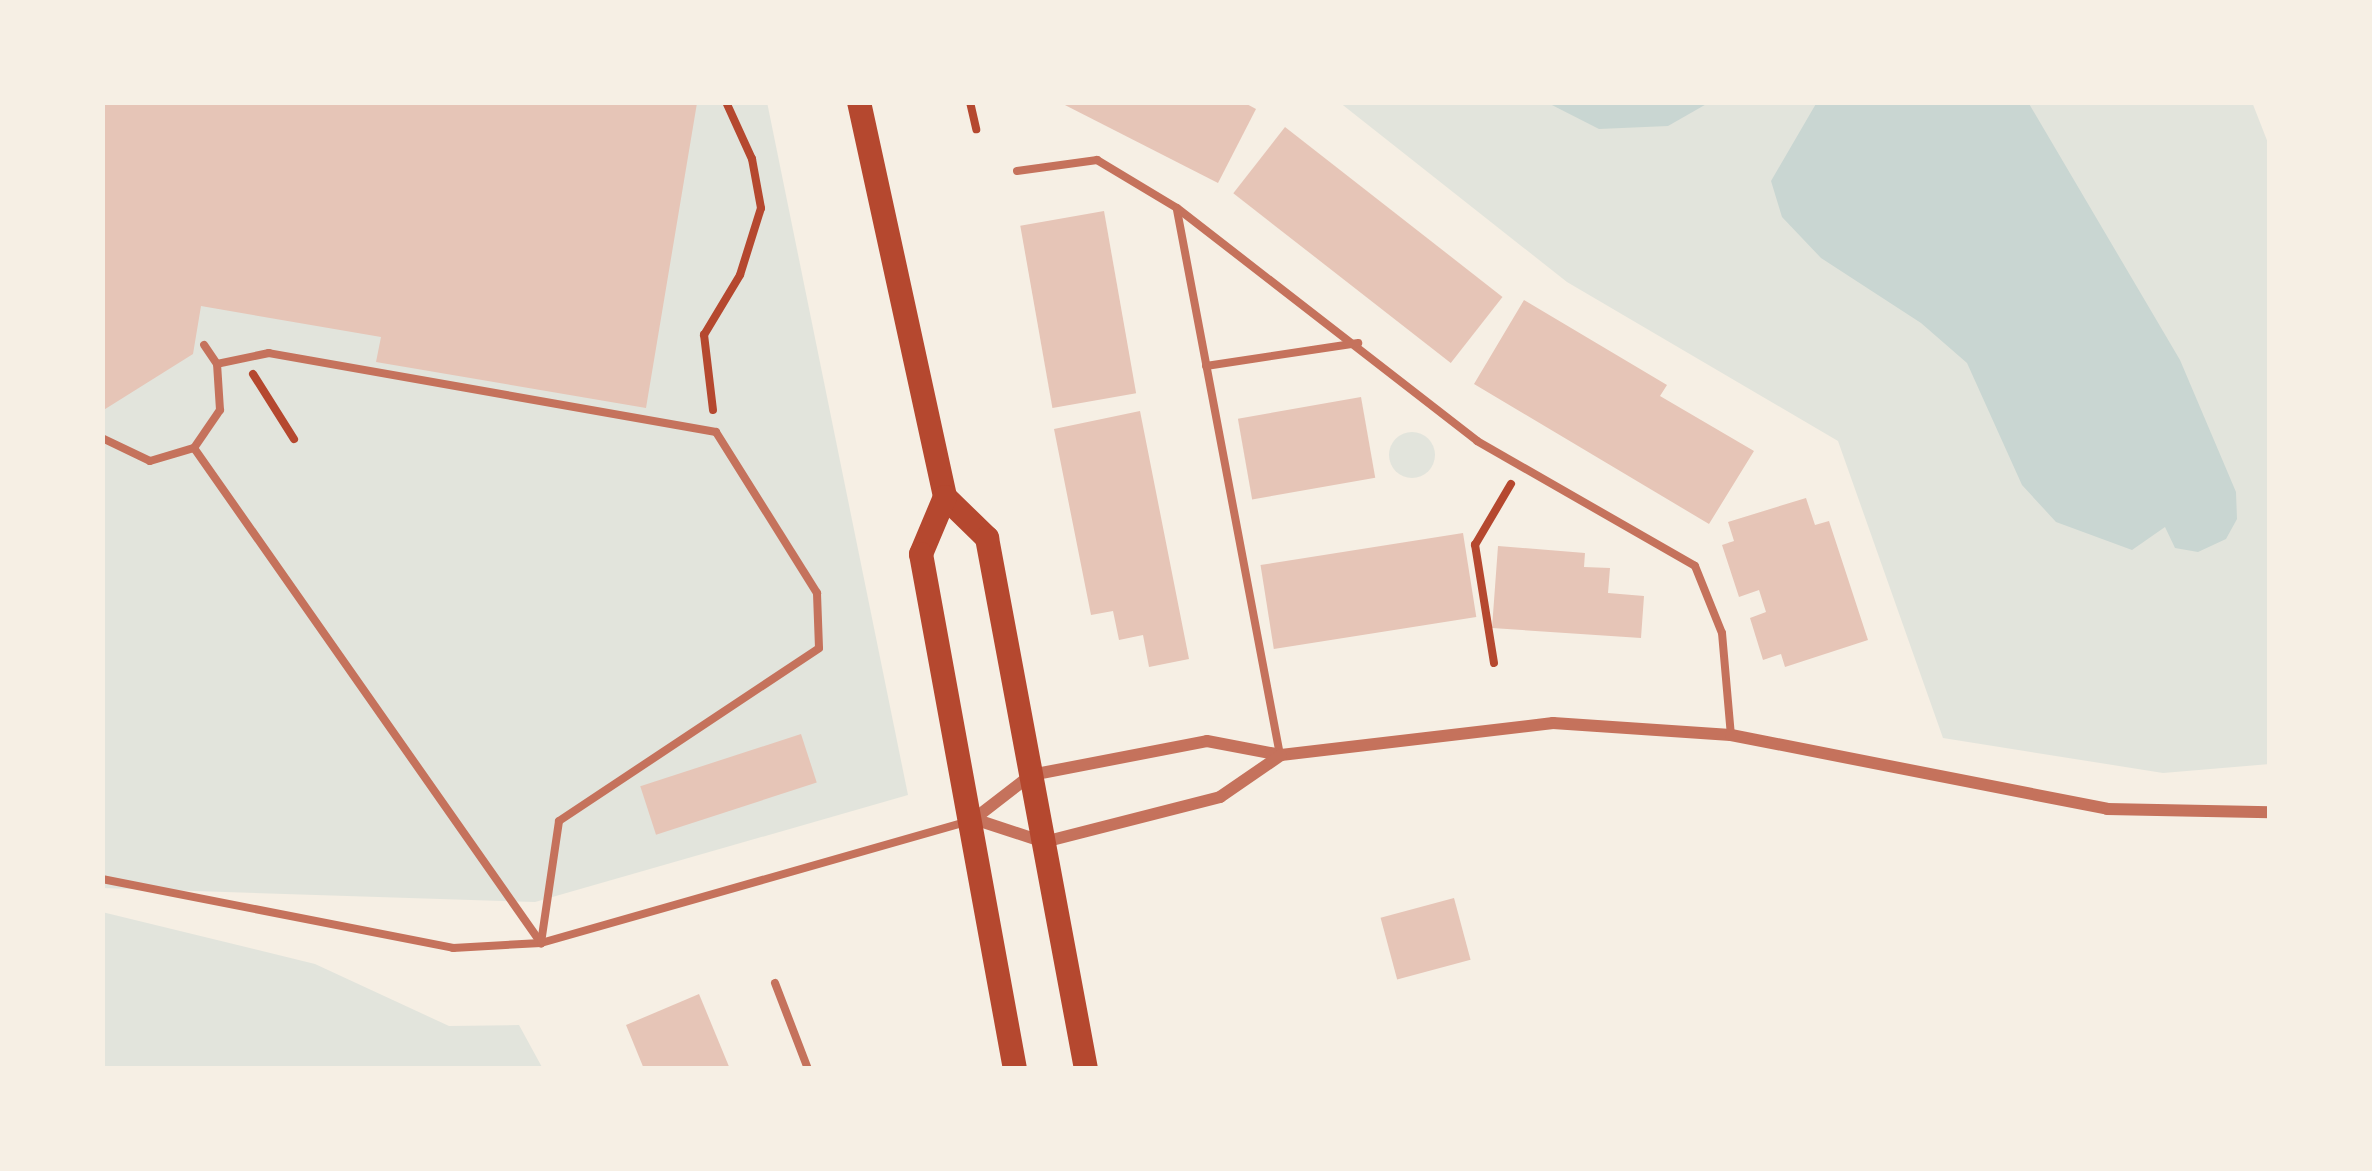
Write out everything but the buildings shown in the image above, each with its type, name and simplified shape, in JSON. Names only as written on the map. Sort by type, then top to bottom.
[{"type":"main road","points":[[859,102],[945,497],[987,538],[1086,1069]]},
{"type":"main road","points":[[945,497],[921,554],[974,819],[1015,1069]]},
{"type":"street","points":[[974,819],[1031,775],[1207,741],[1280,755],[1553,723],[1731,735],[2107,809],[2270,812]]},
{"type":"street","points":[[974,819],[1044,842],[1220,797],[1280,755]]},
{"type":"lane","points":[[1017,171],[1097,160],[1177,208],[1358,343],[1478,441],[1695,566],[1722,633],[1731,735]]},
{"type":"lane","points":[[1177,208],[1280,755]]},
{"type":"lane","points":[[1206,366],[1358,343]]},
{"type":"lane","points":[[104,444],[150,461],[194,448],[220,410],[217,364],[204,345]]},
{"type":"lane","points":[[217,364],[269,353],[716,432],[817,593],[819,648],[559,821],[541,944]]},
{"type":"lane","points":[[194,448],[541,944]]},
{"type":"lane","points":[[102,879],[453,948],[541,944],[974,819]]},
{"type":"lane","points":[[775,983],[808,1069]]},
{"type":"path","points":[[716,432],[704,335],[740,275],[761,208],[752,159],[726,102]]},
{"type":"path","points":[[970,102],[976,128]]},
{"type":"path","points":[[243,358],[293,439]]},
{"type":"path","points":[[1494,663],[1475,544],[1522,467]]},
{"type":"shaded area","points":[[102,102],[767,102],[908,795],[535,902],[102,888]]},
{"type":"shaded area","points":[[1339,102],[2252,102],[2270,148],[2270,764],[2163,773],[1943,738],[1838,441],[1567,282]]},
{"type":"shaded area","points":[[1546,102],[1710,102],[1668,126],[1599,129]]},
{"type":"shaded area","points":[[1817,102],[2028,102],[2180,360],[2236,492],[2237,519],[2226,539],[2198,552],[2175,548],[2165,527],[2132,550],[2056,522],[2022,485],[1967,363],[1921,323],[1821,258],[1782,217],[1771,181]]},
{"type":"shaded area","points":[[1412,432],[1429,438],[1435,455],[1429,472],[1412,478],[1395,472],[1389,455],[1395,438]]},
{"type":"shaded area","points":[[102,912],[315,964],[449,1026],[519,1025],[543,1069],[102,1069]]}]
